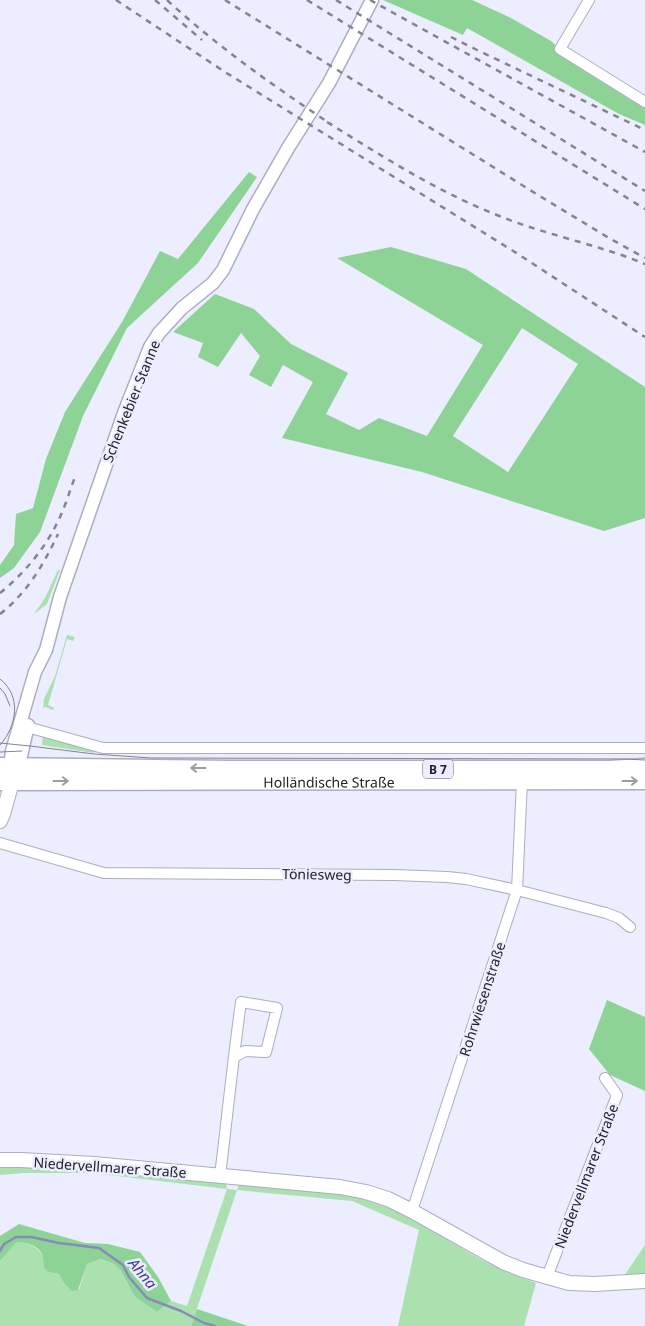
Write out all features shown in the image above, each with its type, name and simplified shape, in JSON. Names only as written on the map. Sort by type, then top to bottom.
[{"type":"main road","name":"B 7","points":[[8,772],[232,769],[609,769],[645,767]]},
{"type":"main road","name":"Holländische Straße","points":[[8,772],[522,781],[645,781]]},
{"type":"main road","points":[[0,821],[3,814],[8,772]]},
{"type":"main road","name":"Niedervellmarer Straße","points":[[0,1160],[94,1164],[340,1187],[388,1199],[503,1262],[523,1270],[569,1282],[595,1284],[645,1280]]},
{"type":"street","name":"Schenkebier Stanne","points":[[8,772],[12,751],[35,672],[46,650],[60,597],[124,413],[150,347],[159,333],[182,308],[213,283],[223,270],[252,209],[330,83],[372,0]]},
{"type":"street","points":[[589,0],[560,49],[645,102]]},
{"type":"street","name":"Schenkebier Stanne","points":[[8,772],[21,756],[27,726],[46,659],[46,650]]},
{"type":"street","points":[[27,726],[103,748],[645,748]]},
{"type":"street","name":"Rohrwiesenstraße","points":[[412,1211],[517,890],[522,781]]},
{"type":"street","name":"Töniesweg","points":[[0,845],[104,873],[275,873],[429,876],[466,879],[606,913],[619,918],[630,927]]},
{"type":"street","points":[[220,1176],[234,1057],[241,1002],[277,1008],[266,1052],[245,1051],[234,1057]]},
{"type":"street","name":"Niedervellmarer Straße","points":[[547,1277],[617,1095],[604,1078]]},
{"type":"green space","points":[[383,0],[472,0],[511,18],[551,41],[560,49],[609,80],[645,108],[645,125],[619,114],[467,28],[463,35]]},
{"type":"green space","points":[[249,172],[257,177],[198,263],[127,328],[83,416],[40,532],[14,568],[0,578],[0,565],[14,545],[16,514],[33,508],[46,459],[65,412],[122,322],[160,251],[178,259]]},
{"type":"green space","points":[[391,247],[466,269],[645,387],[645,518],[604,531],[422,472],[282,438],[313,382],[283,365],[271,387],[249,375],[260,356],[241,333],[218,367],[198,357],[203,343],[173,332],[215,294],[254,309],[291,344],[348,373],[326,414],[359,430],[379,418],[427,436],[483,345],[337,258]],"holes":[[[522,328],[578,364],[508,472],[453,436]]]},
{"type":"green space","points":[[58,570],[60,570],[47,604],[34,614],[45,598]]},
{"type":"green space","points":[[67,635],[75,637],[73,641],[67,639],[48,705],[54,709],[43,708],[44,699],[55,676]]},
{"type":"green space","points":[[43,735],[95,751],[94,753],[42,745]]},
{"type":"green space","points":[[607,1000],[645,1017],[645,1091],[610,1075],[589,1049]]},
{"type":"green space","points":[[0,1166],[85,1170],[226,1183],[227,1189],[92,1173],[0,1175]]},
{"type":"green space","points":[[239,1184],[352,1195],[393,1209],[478,1258],[506,1272],[536,1283],[524,1326],[398,1326],[419,1230],[352,1201],[237,1190]]},
{"type":"green space","points":[[227,1189],[237,1190],[191,1326],[0,1326],[0,1261],[17,1242],[30,1245],[39,1251],[48,1272],[60,1274],[64,1283],[79,1290],[87,1264],[99,1259],[114,1264],[121,1271],[135,1297],[157,1312],[171,1301],[187,1306]]},
{"type":"green space","points":[[19,1224],[85,1243],[108,1244],[140,1252],[158,1277],[171,1301],[157,1312],[135,1297],[121,1271],[114,1264],[100,1259],[87,1264],[78,1290],[72,1291],[59,1274],[48,1272],[44,1268],[43,1256],[34,1246],[17,1242],[0,1261],[0,1236]]},
{"type":"green space","points":[[645,1245],[645,1274],[624,1276]]},
{"type":"green space","points":[[197,1309],[248,1326],[191,1326]]},
{"type":"waterway","name":"Ahna","points":[[0,1251],[4,1244],[16,1237],[31,1237],[99,1248],[123,1265],[129,1277],[147,1298],[215,1326]]},
{"type":"tram line","points":[[0,679],[12,694],[15,711],[10,729],[0,745]]},
{"type":"tram line","points":[[0,688],[10,706]]},
{"type":"tram line","points":[[0,743],[94,754],[151,758],[645,760]]},
{"type":"tram line","points":[[0,752],[22,751]]},
{"type":"railway","points":[[116,0],[225,72],[518,254],[645,337]]},
{"type":"railway","points":[[155,0],[202,40]]},
{"type":"railway","points":[[167,0],[227,50],[332,125]]},
{"type":"railway","points":[[225,0],[538,195],[645,258]]},
{"type":"railway","points":[[307,0],[645,209]]},
{"type":"railway","points":[[336,0],[645,191]]},
{"type":"railway","points":[[370,0],[645,152]]},
{"type":"railway","points":[[451,37],[645,130]]},
{"type":"railway","points":[[327,122],[410,172],[474,206],[515,222],[645,264]]},
{"type":"railway","points":[[0,593],[27,568],[42,549],[55,528],[75,477]]},
{"type":"railway","points":[[0,614],[27,587],[47,556],[58,534]]}]
